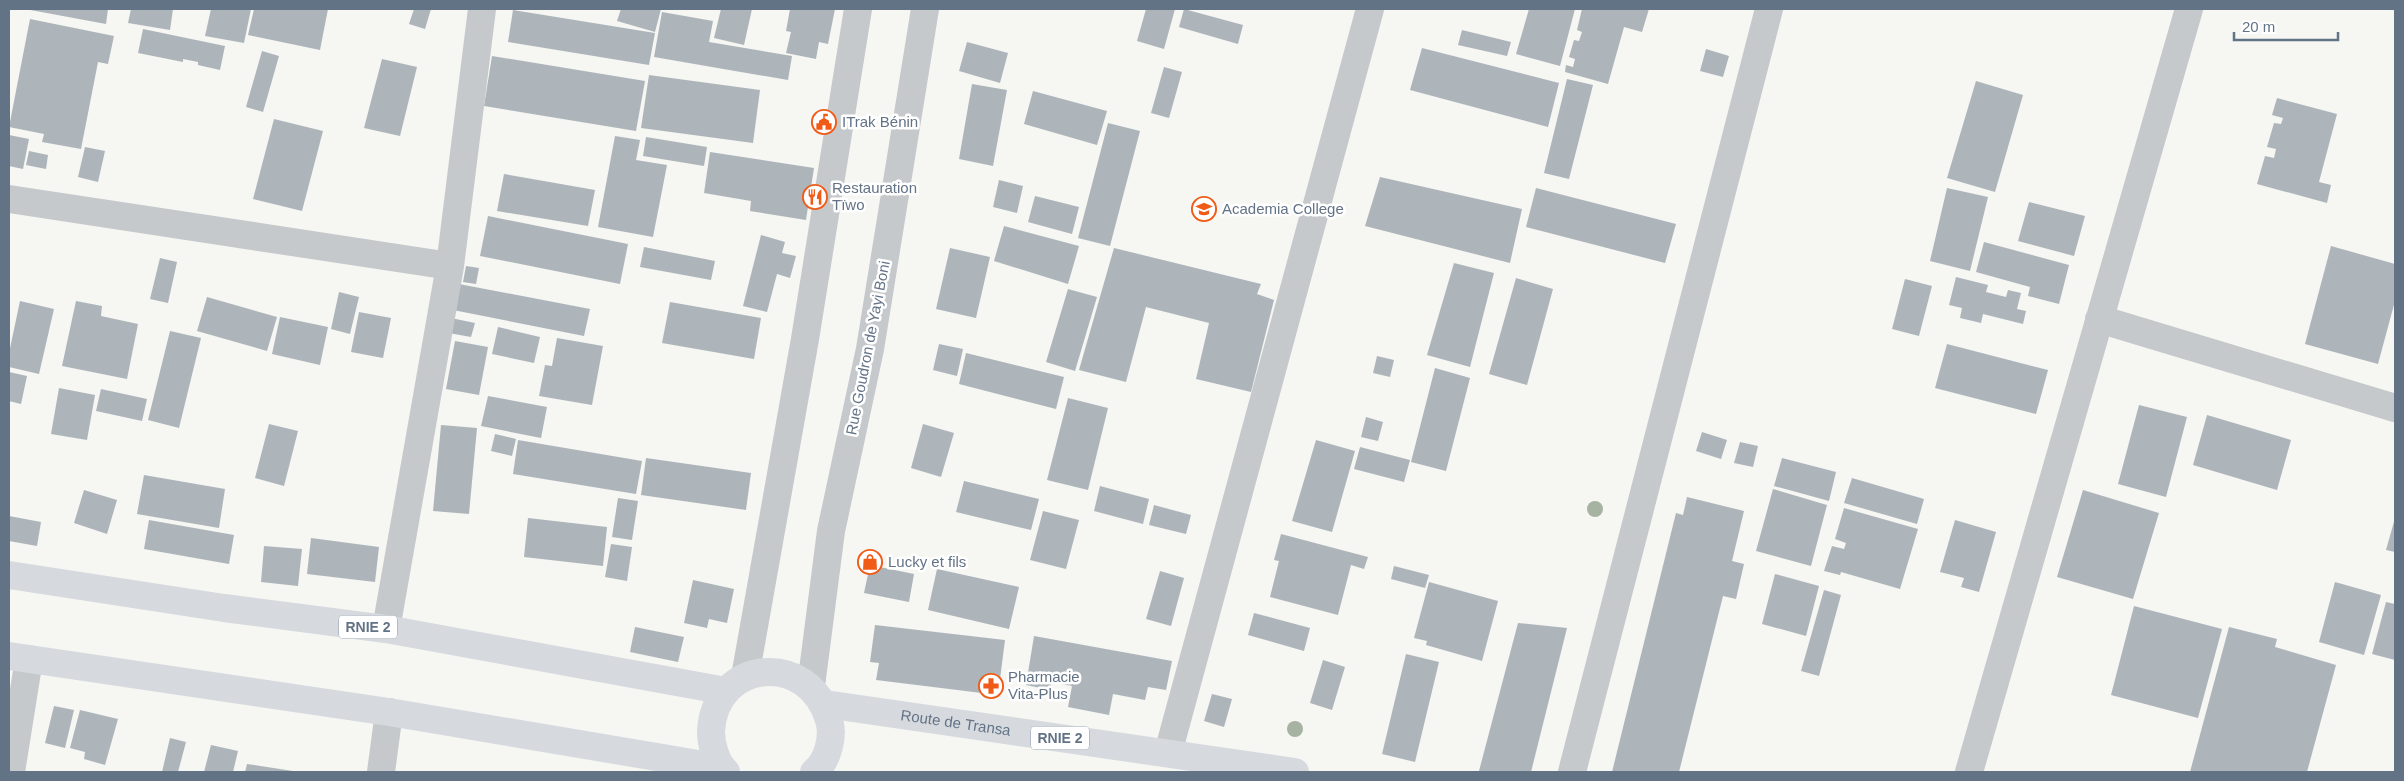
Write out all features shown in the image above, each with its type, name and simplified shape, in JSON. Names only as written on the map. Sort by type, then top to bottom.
[{"type":"main road","name":"RNIE 2","points":[[9,575],[224,608],[386,629],[735,684],[767,671],[790,675],[818,695]]},
{"type":"main road","points":[[19,657],[389,712],[724,770]]},
{"type":"main road","points":[[724,770],[711,743],[712,716],[735,684]]},
{"type":"main road","points":[[818,695],[831,726],[823,771]]},
{"type":"main road","name":"Route de Transa","points":[[818,695],[1295,772]]},
{"type":"street","points":[[386,629],[450,266],[482,9]]},
{"type":"street","points":[[735,684],[802,358],[858,9]]},
{"type":"street","name":"Rue Goudron de Yayi Boni","points":[[818,695],[831,531],[870,348],[925,9]]},
{"type":"street","points":[[1168,753],[1370,9]]},
{"type":"street","points":[[1572,772],[1769,9]]},
{"type":"street","points":[[1969,772],[2189,9]]},
{"type":"street","points":[[9,199],[450,266]]},
{"type":"street","points":[[2099,319],[2395,408]]},
{"type":"street","points":[[11,772],[19,657]]},
{"type":"street","points":[[381,772],[389,712]]},
{"type":"building","points":[[25,9],[108,9],[106,24]]},
{"type":"building","points":[[131,9],[173,9],[170,30],[128,23]]},
{"type":"building","points":[[211,9],[251,9],[244,43],[205,36]]},
{"type":"building","points":[[254,9],[328,9],[320,50],[248,35]]},
{"type":"building","points":[[414,9],[431,9],[425,29],[409,24]]},
{"type":"building","points":[[621,9],[661,9],[655,32],[617,21]]},
{"type":"building","points":[[721,9],[752,9],[744,45],[714,38]]},
{"type":"building","points":[[790,9],[835,9],[828,44],[819,42],[816,59],[786,53],[791,32],[786,31]]},
{"type":"building","points":[[1146,9],[1175,9],[1164,49],[1137,41]]},
{"type":"building","points":[[1184,9],[1243,25],[1238,44],[1179,27]]},
{"type":"building","points":[[1529,9],[1575,9],[1560,66],[1516,54]]},
{"type":"building","points":[[1582,9],[1649,9],[1642,32],[1624,27],[1608,84],[1565,72],[1566,65],[1573,67],[1575,59],[1569,57],[1574,40],[1579,41],[1582,32],[1577,30]]},
{"type":"building","points":[[513,10],[655,33],[649,65],[508,42]]},
{"type":"building","points":[[662,12],[713,21],[709,42],[792,56],[788,80],[654,57]]},
{"type":"building","points":[[30,19],[114,36],[108,64],[98,62],[81,149],[42,142],[44,134],[9,127]]},
{"type":"building","points":[[143,29],[225,46],[220,70],[198,65],[198,62],[183,59],[183,62],[138,53]]},
{"type":"building","points":[[1462,30],[1511,42],[1507,56],[1458,45]]},
{"type":"building","points":[[967,42],[1008,53],[1000,83],[959,71]]},
{"type":"building","points":[[1422,48],[1559,83],[1548,127],[1410,90]]},
{"type":"building","points":[[1706,49],[1729,56],[1723,77],[1700,71]]},
{"type":"building","points":[[262,51],[279,56],[263,112],[246,107]]},
{"type":"building","points":[[492,56],[645,81],[636,131],[484,106]]},
{"type":"building","points":[[382,59],[417,67],[400,136],[364,128]]},
{"type":"building","points":[[1164,67],[1182,72],[1169,118],[1151,113]]},
{"type":"building","points":[[649,75],[760,90],[753,143],[641,128]]},
{"type":"building","points":[[1567,79],[1593,85],[1569,179],[1544,173]]},
{"type":"building","points":[[1976,81],[2023,95],[1995,192],[1947,178]]},
{"type":"building","points":[[972,84],[1007,90],[993,166],[959,159]]},
{"type":"building","points":[[1033,91],[1107,111],[1097,145],[1024,124]]},
{"type":"building","points":[[2277,98],[2337,114],[2319,182],[2331,185],[2327,203],[2257,184],[2265,156],[2274,158],[2276,149],[2267,147],[2274,123],[2281,124],[2283,118],[2272,115]]},
{"type":"building","points":[[274,119],[323,131],[302,211],[253,199]]},
{"type":"building","points":[[1108,123],[1140,131],[1110,246],[1078,238]]},
{"type":"building","points":[[9,135],[29,139],[23,169],[9,166]]},
{"type":"building","points":[[615,136],[640,140],[636,160],[667,165],[653,237],[598,227]]},
{"type":"building","points":[[646,137],[707,147],[704,166],[643,156]]},
{"type":"building","points":[[85,147],[105,151],[98,182],[78,177]]},
{"type":"building","points":[[29,151],[48,155],[46,169],[26,165]]},
{"type":"building","points":[[710,152],[814,168],[806,220],[750,211],[751,201],[704,193]]},
{"type":"building","points":[[504,174],[595,190],[588,226],[497,211]]},
{"type":"building","points":[[1380,177],[1522,209],[1510,263],[1365,226]]},
{"type":"building","points":[[999,180],[1023,186],[1017,213],[993,207]]},
{"type":"building","points":[[1536,188],[1676,224],[1665,263],[1526,227]]},
{"type":"building","points":[[1947,188],[1988,197],[1970,271],[1930,261]]},
{"type":"building","points":[[1035,196],[1079,207],[1072,234],[1028,222]]},
{"type":"building","points":[[2029,202],[2085,216],[2074,256],[2018,241]]},
{"type":"building","points":[[488,216],[628,244],[620,284],[480,256]]},
{"type":"building","points":[[1004,226],[1079,246],[1068,284],[994,261]]},
{"type":"building","points":[[761,235],[785,242],[782,253],[796,256],[790,278],[777,274],[767,312],[743,306]]},
{"type":"building","points":[[1984,242],[2069,265],[2059,304],[2028,296],[2030,287],[1976,272]]},
{"type":"building","points":[[2331,246],[2395,264],[2395,301],[2378,364],[2305,344]]},
{"type":"building","points":[[644,247],[715,261],[711,280],[640,267]]},
{"type":"building","points":[[950,248],[990,257],[976,318],[936,309]]},
{"type":"building","points":[[1114,248],[1261,284],[1257,294],[1274,300],[1251,392],[1196,379],[1209,323],[1146,307],[1126,382],[1079,370]]},
{"type":"building","points":[[160,258],[177,262],[168,303],[150,299]]},
{"type":"building","points":[[1454,263],[1494,273],[1470,367],[1427,355]]},
{"type":"building","points":[[466,266],[479,268],[476,284],[463,282]]},
{"type":"building","points":[[1956,277],[1988,285],[1986,292],[2006,297],[2008,290],[2021,293],[2017,309],[2026,311],[2023,324],[1983,314],[1981,323],[1960,318],[1962,308],[1949,305]]},
{"type":"building","points":[[1516,278],[1553,289],[1527,385],[1489,374]]},
{"type":"building","points":[[1905,279],[1932,286],[1919,336],[1892,329]]},
{"type":"building","points":[[459,284],[590,309],[584,336],[453,310]]},
{"type":"building","points":[[1068,289],[1097,297],[1075,371],[1046,362]]},
{"type":"building","points":[[339,292],[359,297],[350,334],[331,329]]},
{"type":"building","points":[[207,297],[277,317],[267,351],[197,331]]},
{"type":"building","points":[[20,301],[54,309],[39,374],[9,367],[9,353]]},
{"type":"building","points":[[76,301],[102,306],[101,316],[138,324],[127,379],[62,366]]},
{"type":"building","points":[[670,302],[761,318],[754,359],[662,343]]},
{"type":"building","points":[[359,312],[391,318],[383,358],[351,352]]},
{"type":"building","points":[[280,317],[328,327],[320,365],[272,354]]},
{"type":"building","points":[[446,317],[475,323],[471,337],[443,332]]},
{"type":"building","points":[[498,327],[540,337],[534,363],[492,354]]},
{"type":"building","points":[[170,331],[201,338],[179,428],[148,420]]},
{"type":"building","points":[[557,338],[603,346],[592,405],[539,396],[545,365],[552,366]]},
{"type":"building","points":[[455,341],[488,347],[479,395],[446,389]]},
{"type":"building","points":[[939,344],[963,349],[957,376],[933,370]]},
{"type":"building","points":[[1947,344],[2048,370],[2036,414],[1935,388]]},
{"type":"building","points":[[966,353],[1064,377],[1056,409],[959,384]]},
{"type":"building","points":[[1377,356],[1394,360],[1390,377],[1373,373]]},
{"type":"building","points":[[1435,368],[1470,378],[1446,471],[1411,462]]},
{"type":"building","points":[[9,372],[27,376],[21,404],[9,401]]},
{"type":"building","points":[[59,388],[95,395],[87,440],[51,434]]},
{"type":"building","points":[[101,389],[147,399],[142,421],[96,411]]},
{"type":"building","points":[[488,396],[547,407],[541,438],[481,426]]},
{"type":"building","points":[[1068,398],[1108,408],[1088,490],[1047,480]]},
{"type":"building","points":[[2139,405],[2187,417],[2166,497],[2118,484]]},
{"type":"building","points":[[2207,415],[2291,440],[2277,490],[2193,465]]},
{"type":"building","points":[[1366,417],[1383,422],[1378,441],[1361,437]]},
{"type":"building","points":[[269,424],[298,431],[284,486],[255,478]]},
{"type":"building","points":[[923,424],[954,433],[941,477],[911,468]]},
{"type":"building","points":[[441,425],[477,428],[469,514],[433,511]]},
{"type":"building","points":[[1702,432],[1727,440],[1721,459],[1696,451]]},
{"type":"building","points":[[495,434],[516,439],[512,456],[491,451]]},
{"type":"building","points":[[518,440],[642,461],[636,494],[513,474]]},
{"type":"building","points":[[1316,440],[1355,451],[1332,532],[1292,521]]},
{"type":"building","points":[[1740,442],[1758,446],[1753,467],[1734,463]]},
{"type":"building","points":[[1360,447],[1410,460],[1404,482],[1354,469]]},
{"type":"building","points":[[646,458],[751,473],[746,510],[641,495]]},
{"type":"building","points":[[1782,458],[1836,472],[1829,501],[1774,486]]},
{"type":"building","points":[[144,475],[225,489],[219,528],[137,514]]},
{"type":"building","points":[[1852,478],[1924,499],[1917,524],[1844,503]]},
{"type":"building","points":[[964,481],[1039,499],[1031,530],[956,512]]},
{"type":"building","points":[[1100,486],[1149,499],[1143,524],[1094,511]]},
{"type":"building","points":[[1773,489],[1827,505],[1811,566],[1756,551]]},
{"type":"building","points":[[84,490],[117,500],[107,534],[74,523]]},
{"type":"building","points":[[2083,490],[2159,513],[2133,599],[2057,577]]},
{"type":"building","points":[[1687,497],[1744,511],[1732,561],[1744,564],[1736,599],[1723,596],[1679,772],[1612,772],[1676,513],[1683,515]]},
{"type":"building","points":[[618,498],[638,501],[632,540],[612,537]]},
{"type":"building","points":[[1154,505],[1191,515],[1186,534],[1149,525]]},
{"type":"building","points":[[1844,508],[1918,529],[1900,589],[1841,572],[1840,575],[1824,571],[1832,546],[1844,549],[1846,543],[1835,539]]},
{"type":"building","points":[[1043,511],[1079,520],[1066,569],[1030,560]]},
{"type":"building","points":[[9,516],[41,522],[37,546],[9,541]]},
{"type":"building","points":[[528,518],[607,527],[603,566],[524,557]]},
{"type":"building","points":[[2395,518],[2395,552],[2386,550]]},
{"type":"building","points":[[149,520],[234,535],[229,564],[144,549]]},
{"type":"building","points":[[1955,520],[1996,532],[1979,592],[1961,587],[1964,578],[1940,572]]},
{"type":"building","points":[[1281,534],[1368,557],[1364,569],[1351,565],[1338,615],[1270,597],[1279,561],[1274,560]]},
{"type":"building","points":[[311,538],[379,547],[375,582],[307,574]]},
{"type":"building","points":[[611,544],[632,547],[627,581],[605,577]]},
{"type":"building","points":[[264,546],[302,549],[298,586],[261,582]]},
{"type":"building","points":[[870,565],[914,574],[909,602],[864,593]]},
{"type":"building","points":[[1394,566],[1429,575],[1425,588],[1391,579]]},
{"type":"building","points":[[937,569],[1019,587],[1009,629],[928,610]]},
{"type":"building","points":[[1160,571],[1184,578],[1171,626],[1146,619]]},
{"type":"building","points":[[1775,574],[1819,586],[1806,636],[1762,624]]},
{"type":"building","points":[[693,580],[734,589],[727,623],[709,619],[707,628],[684,623]]},
{"type":"building","points":[[1429,582],[1498,601],[1482,661],[1426,645],[1427,641],[1414,638]]},
{"type":"building","points":[[2335,582],[2381,595],[2364,655],[2319,642]]},
{"type":"building","points":[[1824,590],[1841,595],[1819,676],[1801,671]]},
{"type":"building","points":[[2386,602],[2395,604],[2395,660],[2372,654]]},
{"type":"building","points":[[2134,606],[2222,629],[2198,718],[2111,695]]},
{"type":"building","points":[[1254,613],[1310,628],[1304,651],[1248,635]]},
{"type":"building","points":[[1518,623],[1567,628],[1531,772],[1479,771]]},
{"type":"building","points":[[875,625],[1005,640],[998,695],[876,680],[879,663],[870,662]]},
{"type":"building","points":[[635,627],[684,637],[678,662],[630,652]]},
{"type":"building","points":[[2229,627],[2277,639],[2275,647],[2336,665],[2307,772],[2190,772]]},
{"type":"building","points":[[1034,636],[1172,661],[1166,690],[1148,687],[1145,700],[1113,694],[1109,715],[1068,707],[1072,686],[1052,682],[1050,690],[1026,685]]},
{"type":"building","points":[[1406,654],[1439,662],[1415,762],[1382,754]]},
{"type":"building","points":[[1323,660],[1345,667],[1332,710],[1310,703]]},
{"type":"building","points":[[1212,694],[1232,699],[1224,727],[1204,721]]},
{"type":"building","points":[[54,706],[74,710],[65,748],[45,743]]},
{"type":"building","points":[[80,710],[118,719],[105,765],[84,759],[85,752],[70,748]]},
{"type":"building","points":[[170,738],[186,742],[178,772],[162,772]]},
{"type":"building","points":[[211,745],[238,751],[233,772],[204,772]]},
{"type":"building","points":[[247,764],[293,771],[293,772],[245,772]]},
{"type":"place","name":"ITrak Bénin","points":[[824,122]]},
{"type":"place","name":"Restauration Tïwo","points":[[815,197]]},
{"type":"place","name":"Academia College","points":[[1204,209]]},
{"type":"place","name":"Lucky et fils","points":[[870,562]]},
{"type":"place","name":"Pharmacie Vita-Plus","points":[[991,686]]}]
